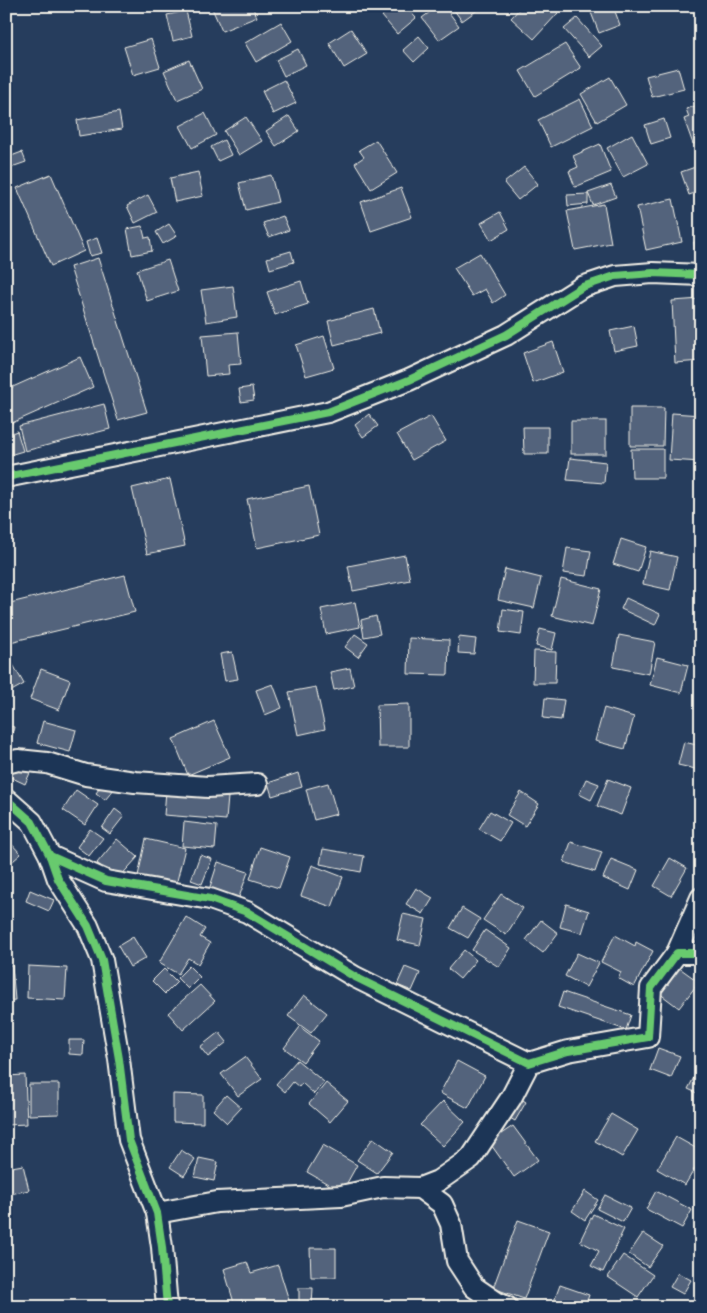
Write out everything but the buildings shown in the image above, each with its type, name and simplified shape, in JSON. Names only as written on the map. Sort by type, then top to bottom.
[{"type":"street","points":[[6,477],[328,412],[409,380],[506,335],[582,287],[615,276],[653,273],[701,275]]},
{"type":"street","points":[[6,763],[18,760],[47,764],[86,774],[135,782],[208,787],[257,784]]},
{"type":"street","points":[[6,799],[32,822],[50,856],[58,879],[88,926],[102,960],[119,1059],[129,1140],[157,1213],[167,1307]]},
{"type":"street","points":[[50,856],[106,881],[210,899],[247,912],[355,977],[529,1063],[568,1051],[648,1037],[651,988],[677,953],[701,898]]},
{"type":"street","points":[[677,953],[701,952]]},
{"type":"street","points":[[157,1213],[217,1202],[341,1196],[383,1187],[420,1188],[438,1182],[470,1158],[511,1098],[529,1063]]},
{"type":"street","points":[[420,1188],[442,1204],[451,1224],[457,1260],[474,1286],[496,1302],[507,1307]]},
{"type":"cycle path","points":[[6,477],[328,412],[409,380],[506,335],[582,287],[615,276],[653,273],[701,275]]},
{"type":"cycle path","points":[[6,799],[32,822],[50,856],[58,879],[88,926],[102,960],[119,1059],[129,1140],[157,1213],[167,1307]]},
{"type":"cycle path","points":[[50,856],[106,881],[210,899],[247,912],[355,977],[529,1063],[568,1051],[648,1037],[651,988],[677,953],[701,953]]}]
